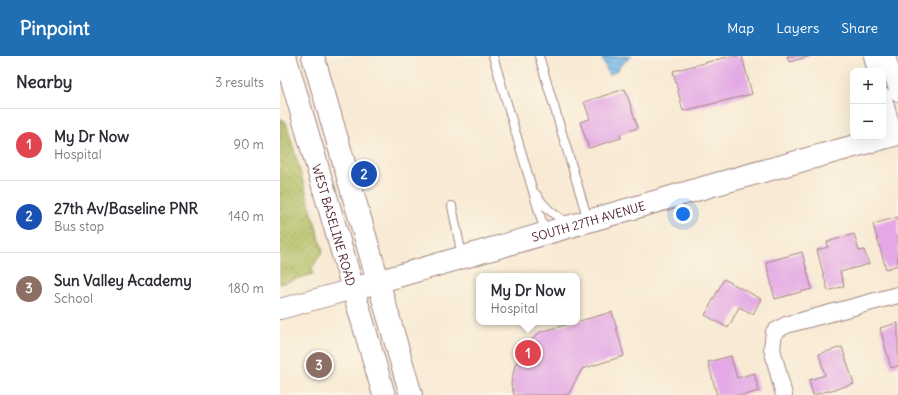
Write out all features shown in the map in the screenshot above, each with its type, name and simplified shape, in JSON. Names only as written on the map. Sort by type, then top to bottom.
[{"type":"main road","name":"WEST BASELINE ROAD","points":[[285,56],[286,82],[353,289],[384,395]]},
{"type":"main road","points":[[313,56],[411,395]]},
{"type":"main road","name":"SOUTH 27TH AVENUE","points":[[353,289],[581,222],[896,134]]},
{"type":"street","points":[[879,61],[898,93]]},
{"type":"street","points":[[886,104],[896,134]]},
{"type":"street","name":"SOUTH 27TH AVENUE","points":[[280,309],[353,289]]},
{"type":"street","points":[[784,395],[772,349],[774,332],[786,325],[898,295]]},
{"type":"lane","points":[[493,56],[545,233]]},
{"type":"lane","points":[[532,187],[541,201],[562,220],[581,222],[539,56]]},
{"type":"lane","points":[[452,206],[462,257]]},
{"type":"green space","points":[[280,118],[286,122],[323,251],[312,268],[313,274],[280,284]]},
{"type":"water","points":[[607,56],[632,56],[620,66],[618,70],[609,75],[602,59]]},
{"type":"building","points":[[731,56],[742,56],[752,94],[683,111],[673,71]]},
{"type":"building","points":[[787,56],[811,56],[789,62]]},
{"type":"building","points":[[625,89],[638,128],[620,134],[621,138],[589,148],[580,122],[590,119],[584,102]]},
{"type":"building","points":[[898,217],[898,265],[886,269],[873,224]]},
{"type":"building","points":[[854,234],[859,251],[864,250],[869,264],[840,272],[844,286],[828,291],[817,250],[828,247],[827,242]]},
{"type":"building","points":[[802,252],[812,289],[775,299],[766,262]]},
{"type":"building","points":[[724,279],[761,299],[753,314],[739,307],[728,328],[705,315]]},
{"type":"building","points":[[612,312],[624,356],[582,369],[568,395],[514,395],[511,384],[515,365],[525,346],[540,332],[565,325],[580,325],[580,321]]},
{"type":"building","points":[[898,323],[898,366],[891,368],[880,328]]},
{"type":"building","points":[[842,347],[854,384],[813,395],[809,380],[825,375],[819,354]]},
{"type":"building","points":[[731,356],[737,378],[754,373],[759,391],[745,395],[717,395],[708,362]]},
{"type":"place","name":"27th Av/Baseline PNR","points":[[364,174]]},
{"type":"place","name":"My Dr Now","points":[[528,353]]},
{"type":"place","name":"Sun Valley Academy","points":[[319,365]]}]
